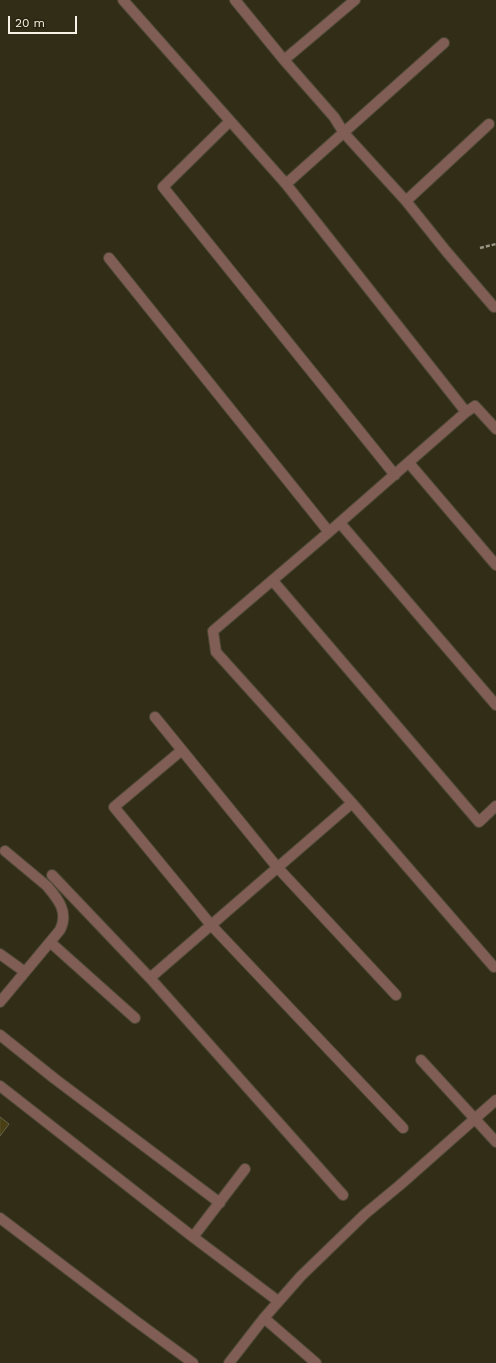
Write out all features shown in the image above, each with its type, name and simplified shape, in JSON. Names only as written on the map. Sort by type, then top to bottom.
[{"type":"street","points":[[123,0],[286,184],[466,412]]},
{"type":"street","points":[[235,0],[284,60],[334,117],[344,133],[406,201],[494,307]]},
{"type":"street","points":[[284,60],[355,0]]},
{"type":"street","points":[[286,184],[444,43]]},
{"type":"street","points":[[230,121],[163,188],[395,475]]},
{"type":"street","points":[[406,201],[489,124]]},
{"type":"street","points":[[109,258],[330,532]]},
{"type":"street","points":[[494,967],[352,803],[216,652],[213,631],[330,532],[466,412],[476,406],[496,429]]},
{"type":"street","points":[[409,463],[496,565]]},
{"type":"street","points":[[340,523],[496,705]]},
{"type":"street","points":[[272,581],[479,822],[496,806]]},
{"type":"street","points":[[155,717],[277,867],[396,995]]},
{"type":"street","points":[[182,750],[114,808],[211,925],[403,1128]]},
{"type":"street","points":[[150,978],[352,803]]},
{"type":"street","points":[[0,1002],[60,930],[63,923],[64,912],[61,905],[47,886],[6,851]]},
{"type":"street","points":[[52,875],[150,978],[343,1195]]},
{"type":"street","points":[[50,942],[135,1018]]},
{"type":"street","points":[[0,954],[25,972]]},
{"type":"street","points":[[0,1035],[55,1079],[220,1203]]},
{"type":"street","points":[[421,1060],[496,1142]]},
{"type":"street","points":[[0,1086],[193,1237],[278,1301]]},
{"type":"street","points":[[229,1363],[278,1301],[301,1276],[365,1214],[496,1100]]},
{"type":"street","points":[[193,1237],[245,1169]]},
{"type":"street","points":[[0,1218],[193,1363]]},
{"type":"street","points":[[264,1318],[316,1363]]},
{"type":"path","points":[[480,248],[496,244]]},
{"type":"building","points":[[0,1117],[9,1124],[0,1136]]}]
